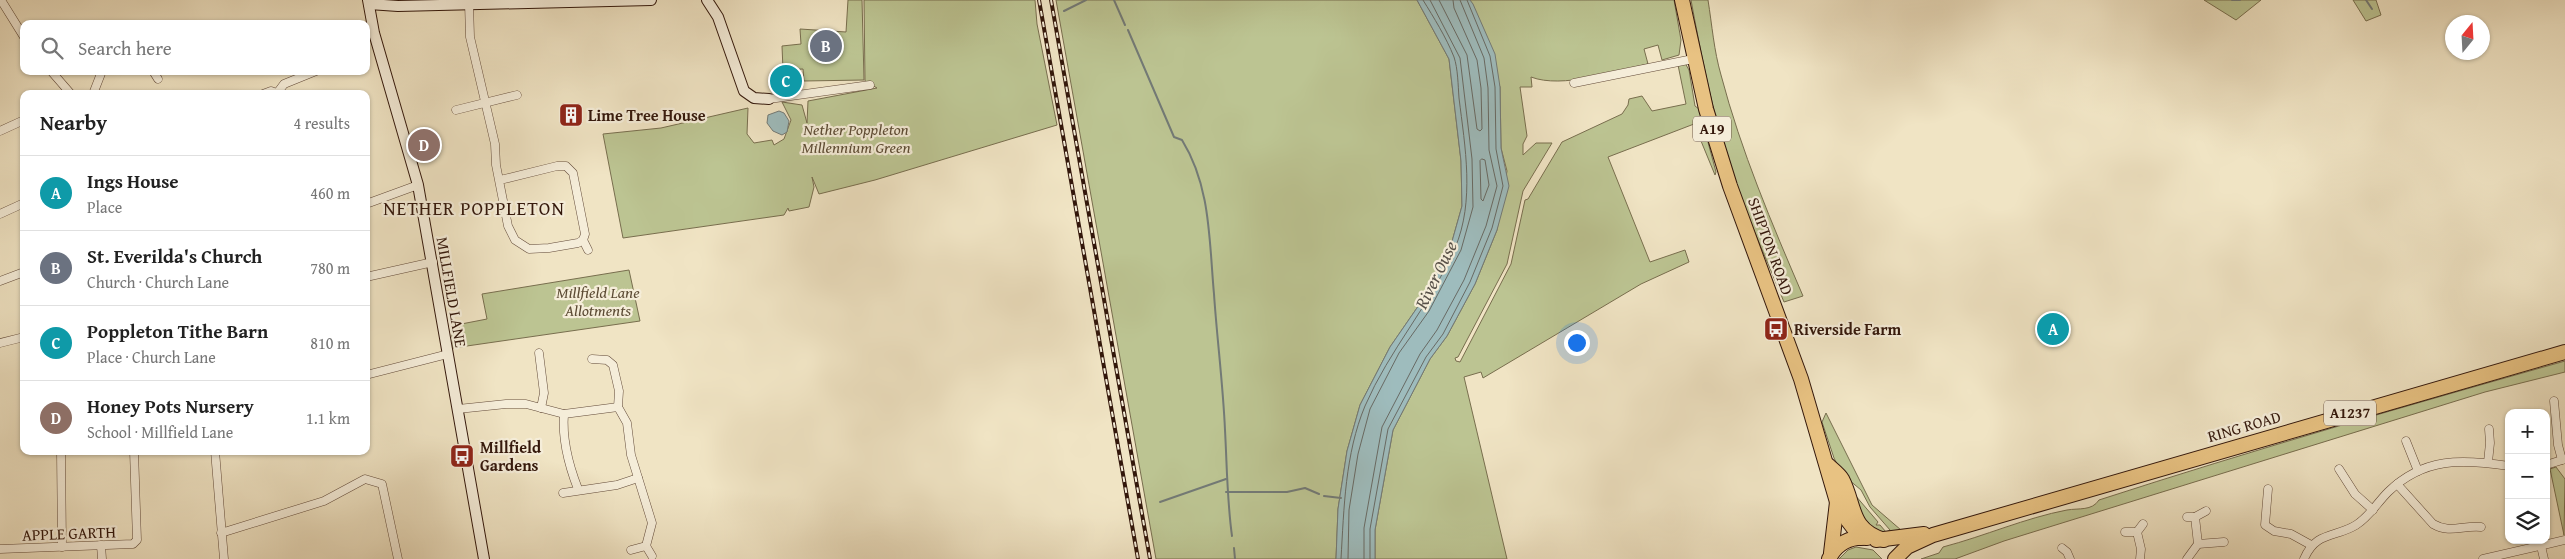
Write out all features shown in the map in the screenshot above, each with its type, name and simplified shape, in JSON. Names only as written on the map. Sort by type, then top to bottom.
[{"type":"highway","name":"SHIPTON ROAD","points":[[1682,0],[1693,59],[1728,180],[1801,379],[1828,464],[1837,502],[1848,521],[1873,539]]},
{"type":"highway","name":"RING ROAD","points":[[1893,559],[1907,547],[1933,535],[2565,352]]},
{"type":"highway","points":[[1828,464],[1842,478],[1857,522],[1873,539],[1886,548],[1893,559]]},
{"type":"highway","name":"SHIPTON ROAD","points":[[1830,554],[1837,502]]},
{"type":"highway","points":[[1905,559],[1913,553],[1937,543],[1954,529]]},
{"type":"highway","name":"RING ROAD","points":[[1830,554],[1840,545],[1918,534],[1933,535]]},
{"type":"street","points":[[1,0],[20,31]]},
{"type":"street","points":[[369,2],[469,3],[546,0],[651,0]]},
{"type":"street","points":[[707,0],[718,18],[744,91],[754,98],[769,99],[870,85]]},
{"type":"street","name":"MILLFIELD LANE","points":[[369,2],[374,33],[418,185],[484,559]]},
{"type":"street","points":[[469,3],[470,37],[486,103],[508,226],[515,240],[529,249],[578,244],[584,240]]},
{"type":"street","points":[[1574,83],[1693,59]]},
{"type":"street","points":[[54,75],[66,90]]},
{"type":"street","points":[[95,90],[100,75]]},
{"type":"street","points":[[156,75],[158,79]]},
{"type":"street","points":[[280,90],[284,84],[306,75]]},
{"type":"street","points":[[456,110],[517,95]]},
{"type":"street","points":[[0,131],[20,122]]},
{"type":"street","points":[[500,180],[557,166],[566,166],[573,173],[585,234],[584,240],[588,250]]},
{"type":"street","points":[[370,203],[418,185]]},
{"type":"street","points":[[0,214],[20,204]]},
{"type":"street","points":[[370,276],[433,262]]},
{"type":"street","points":[[0,281],[20,274]]},
{"type":"street","points":[[0,343],[20,337]]},
{"type":"street","points":[[539,353],[544,393],[541,408]]},
{"type":"street","points":[[370,373],[448,354]]},
{"type":"street","points":[[592,359],[607,360],[613,365],[619,391],[618,407],[627,423],[631,455],[652,524],[646,546],[652,556]]},
{"type":"street","points":[[2550,464],[2564,460],[2558,445],[2554,401]]},
{"type":"street","points":[[458,409],[526,404],[564,414],[618,407]]},
{"type":"street","points":[[564,414],[563,427],[570,469],[578,490]]},
{"type":"street","points":[[2488,462],[2489,429]]},
{"type":"street","points":[[2406,441],[2418,471]]},
{"type":"street","points":[[61,455],[62,547]]},
{"type":"street","name":"APPLE GARTH","points":[[0,549],[133,544],[138,540],[134,455]]},
{"type":"street","points":[[215,455],[224,559]]},
{"type":"street","points":[[2304,559],[2312,545],[2324,537],[2355,526],[2397,484],[2418,471],[2445,462],[2488,462],[2505,465]]},
{"type":"street","points":[[2339,469],[2355,494],[2373,510]]},
{"type":"street","points":[[563,493],[616,485],[638,478]]},
{"type":"street","points":[[221,533],[324,501],[365,479],[374,480],[382,484],[398,559]]},
{"type":"street","points":[[2397,484],[2433,524],[2447,530],[2467,526],[2481,527]]},
{"type":"street","points":[[2268,489],[2265,525],[2274,531],[2291,534],[2312,545]]},
{"type":"street","points":[[2186,517],[2195,518],[2206,511]]},
{"type":"street","points":[[2187,559],[2198,544],[2195,518]]},
{"type":"street","points":[[2137,532],[2143,524]]},
{"type":"street","points":[[2426,532],[2433,524]]},
{"type":"street","points":[[2125,532],[2137,532]]},
{"type":"street","points":[[2137,532],[2141,549],[2140,559]]},
{"type":"street","points":[[2483,559],[2565,540]]},
{"type":"street","points":[[2198,544],[2224,542]]},
{"type":"street","points":[[102,545],[102,559]]},
{"type":"street","points":[[631,550],[646,546]]},
{"type":"street","points":[[2541,546],[2544,559]]},
{"type":"street","points":[[2062,548],[2067,552],[2070,559]]},
{"type":"green space","points":[[848,0],[862,0],[864,80],[804,81],[803,69],[783,70],[782,46],[801,44],[800,29],[846,32]]},
{"type":"green space","name":"Nether Poppleton Millennium Green","points":[[864,0],[1035,0],[1037,24],[1057,125],[875,180],[819,194],[812,177],[814,187],[809,207],[789,211],[788,208],[784,215],[623,238],[603,134],[661,128],[748,108],[747,134],[754,143],[772,140],[774,145],[784,139],[791,120],[782,102],[802,105],[807,123],[808,101],[877,88],[865,81]]},
{"type":"green space","points":[[1056,0],[1417,0],[1449,59],[1461,161],[1462,206],[1451,245],[1419,305],[1390,347],[1360,405],[1347,451],[1338,509],[1336,559],[1156,559]]},
{"type":"green space","points":[[1470,0],[1674,0],[1681,40],[1679,55],[1662,60],[1658,45],[1644,49],[1648,64],[1573,80],[1544,80],[1531,77],[1532,87],[1520,87],[1527,136],[1523,144],[1523,155],[1536,143],[1552,143],[1523,191],[1507,264],[1458,357],[1455,358],[1456,361],[1460,362],[1511,264],[1525,200],[1528,199],[1562,142],[1622,114],[1628,105],[1629,99],[1642,96],[1652,111],[1686,104],[1678,65],[1685,63],[1689,70],[1695,106],[1699,109],[1716,172],[1715,175],[1694,124],[1608,157],[1650,262],[1685,250],[1689,262],[1641,284],[1483,378],[1481,372],[1464,377],[1507,559],[1375,559],[1375,530],[1393,430],[1430,359],[1447,336],[1475,284],[1497,230],[1507,171],[1501,148],[1500,87]]},
{"type":"green space","points":[[1691,0],[1708,0],[1715,47],[1729,103],[1769,214],[1803,296],[1784,302],[1744,205],[1729,165],[1718,127]]},
{"type":"green space","points":[[2204,0],[2261,0],[2236,20]]},
{"type":"green space","points":[[2353,0],[2376,0],[2381,15],[2366,21]]},
{"type":"green space","name":"Millfield Lane Allotments","points":[[629,270],[640,321],[453,348],[451,326],[487,319],[482,294]]},
{"type":"green space","points":[[2565,361],[2565,372],[2485,392],[2004,541],[1955,559],[1921,559],[1939,553],[1943,547],[2020,522],[2051,513],[2093,506],[2099,500],[2215,463]]},
{"type":"green space","points":[[1826,413],[1872,505],[1901,530],[1882,534],[1863,522],[1855,495],[1878,522],[1876,525],[1880,525],[1886,532],[1890,530],[1870,507],[1861,490],[1842,474],[1834,458],[1822,422]]},
{"type":"green space","points":[[2556,467],[2565,479],[2564,535],[2550,469]]},
{"type":"green space","points":[[1856,547],[1873,550],[1882,559],[1839,559],[1848,550]]},
{"type":"water","name":"River Ouse","points":[[1417,0],[1470,0],[1473,4],[1495,54],[1500,87],[1501,148],[1509,186],[1497,230],[1475,284],[1447,336],[1430,359],[1393,430],[1375,530],[1375,559],[1336,559],[1338,509],[1347,451],[1360,405],[1390,347],[1419,305],[1451,245],[1462,206],[1461,161],[1449,59]]},
{"type":"water","points":[[779,111],[784,113],[789,121],[787,132],[782,135],[773,131],[767,123],[768,115]]},
{"type":"waterway","points":[[1064,11],[1086,0]]},
{"type":"waterway","points":[[1114,0],[1125,25]]},
{"type":"waterway","points":[[2232,0],[2240,0]]},
{"type":"waterway","points":[[2366,0],[2372,9]]},
{"type":"waterway","points":[[1128,30],[1174,137],[1182,140],[1191,158],[1199,176],[1204,195],[1223,396],[1232,536]]},
{"type":"waterway","points":[[1160,502],[1226,479]]},
{"type":"waterway","points":[[1226,492],[1287,492],[1305,488],[1319,494]]},
{"type":"waterway","points":[[1324,496],[1341,498]]},
{"type":"waterway","points":[[1234,548],[1235,559]]},
{"type":"railway","points":[[1039,0],[1138,559]]},
{"type":"railway","points":[[1051,0],[1150,559]]},
{"type":"place","name":"St. Everilda's Church","points":[[826,46]]},
{"type":"place","name":"Poppleton Tithe Barn","points":[[786,81]]},
{"type":"place","name":"Lime Tree House","points":[[571,115]]},
{"type":"place","name":"Honey Pots Nursery","points":[[424,145]]},
{"type":"place","name":"Riverside Farm","points":[[1776,329]]},
{"type":"place","name":"Ings House","points":[[2053,329]]},
{"type":"place","name":"Millfield Gardens","points":[[462,456]]},
{"type":"district","name":"NETHER POPPLETON","points":[[474,208]]}]
